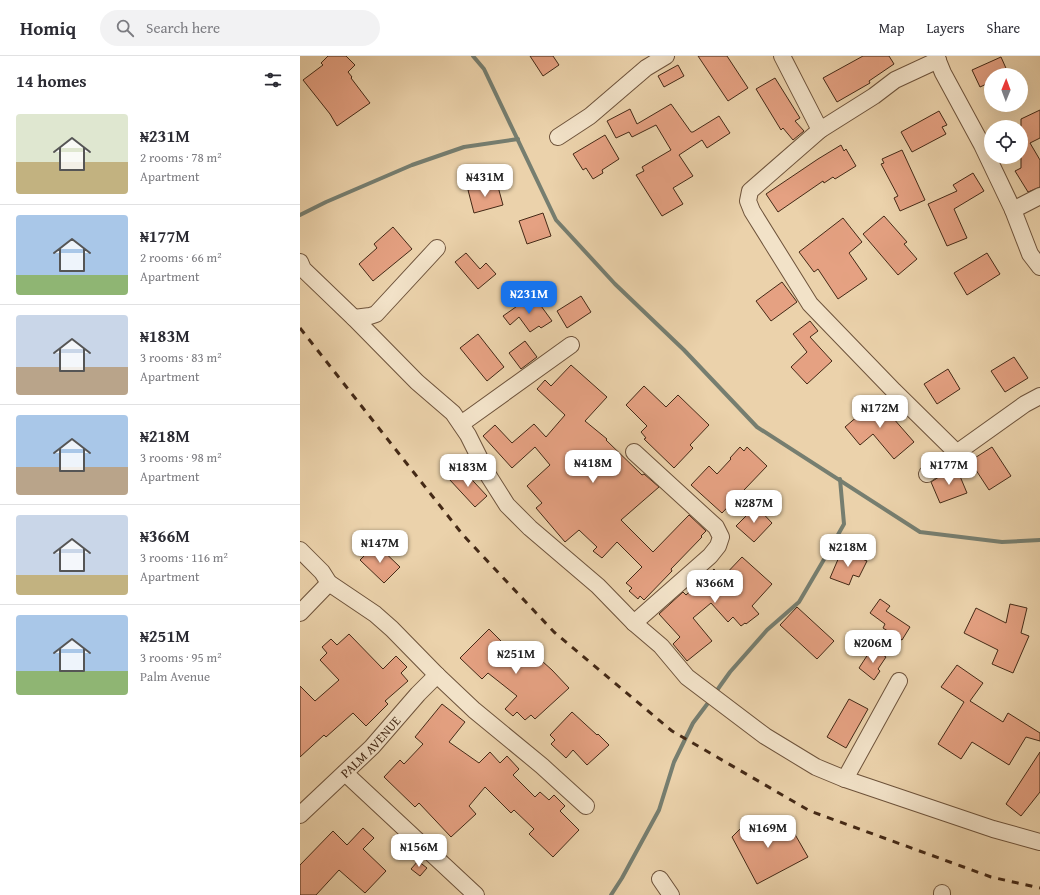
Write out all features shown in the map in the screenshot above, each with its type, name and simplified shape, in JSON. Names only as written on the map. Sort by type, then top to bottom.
[{"type":"street","points":[[558,137],[590,116],[646,68],[666,56]]},
{"type":"street","points":[[782,56],[820,130]]},
{"type":"street","points":[[957,452],[894,391],[810,304],[752,212],[748,201],[750,191],[820,130],[874,96],[896,80],[937,58],[943,73],[982,145],[1013,210],[1030,254],[1040,267]]},
{"type":"street","points":[[1013,210],[1040,196]]},
{"type":"street","points":[[354,318],[376,314],[437,248]]},
{"type":"street","points":[[300,262],[303,269],[417,382],[453,413],[461,424],[488,474],[507,505],[530,528],[598,586],[634,623],[661,646],[688,677],[765,736],[816,767],[845,780],[993,829],[1040,842]]},
{"type":"street","points":[[461,424],[571,345]]},
{"type":"street","points":[[927,474],[1025,404],[1040,396]]},
{"type":"street","points":[[634,452],[716,527],[721,537],[718,546],[710,556],[634,623]]},
{"type":"street","points":[[300,550],[322,572],[329,583],[376,614],[474,710],[542,766],[586,806]]},
{"type":"street","points":[[300,613],[329,583]]},
{"type":"street","name":"PALM AVENUE","points":[[300,815],[372,747],[418,694],[437,675]]},
{"type":"street","points":[[845,780],[900,681]]},
{"type":"street","points":[[345,773],[476,895]]},
{"type":"street","points":[[660,879],[671,895]]},
{"type":"building","points":[[328,56],[346,56],[355,65],[348,72],[370,103],[337,126],[330,114],[303,80],[323,65],[321,63]]},
{"type":"building","points":[[530,56],[553,56],[559,65],[543,76]]},
{"type":"building","points":[[698,56],[727,56],[748,88],[728,101]]},
{"type":"building","points":[[863,56],[889,56],[894,64],[869,81],[870,83],[837,102],[823,78]]},
{"type":"building","points":[[1001,57],[1006,68],[984,68],[984,85],[980,87],[972,70]]},
{"type":"building","points":[[678,65],[684,76],[664,87],[658,76]]},
{"type":"building","points":[[775,78],[800,118],[795,121],[804,131],[793,140],[783,128],[781,130],[756,89]]},
{"type":"building","points":[[671,104],[691,132],[719,116],[730,133],[707,148],[702,140],[679,155],[693,176],[673,188],[683,204],[662,216],[636,175],[644,171],[642,167],[671,150],[656,125],[632,137],[629,132],[616,138],[607,121],[630,109],[637,124]]},
{"type":"building","points":[[1040,110],[1040,138],[1030,143],[1040,160],[1040,187],[1028,192],[1015,171],[1021,168],[1021,164],[1028,164],[1028,120],[1021,119]]},
{"type":"building","points":[[939,111],[947,125],[942,127],[946,134],[912,152],[901,132]]},
{"type":"building","points":[[605,135],[619,159],[602,170],[603,173],[593,179],[586,168],[583,170],[573,154]]},
{"type":"building","points":[[841,145],[844,151],[846,149],[856,166],[835,179],[833,177],[824,183],[823,181],[778,212],[766,194]]},
{"type":"building","points":[[902,150],[925,200],[900,211],[894,198],[898,196],[881,164],[884,163],[882,159]]},
{"type":"building","points":[[973,173],[984,191],[954,209],[967,238],[947,246],[928,204],[957,191],[953,185]]},
{"type":"building","points":[[497,183],[503,205],[474,213],[468,190]]},
{"type":"building","points":[[543,213],[551,236],[527,244],[519,221]]},
{"type":"building","points":[[884,216],[907,242],[904,244],[917,259],[898,275],[863,234]]},
{"type":"building","points":[[843,218],[862,242],[849,253],[867,279],[838,299],[818,269],[814,272],[799,252]]},
{"type":"building","points":[[393,227],[412,249],[373,281],[359,264],[377,248],[374,244]]},
{"type":"building","points":[[466,253],[480,269],[486,263],[496,274],[478,289],[455,262]]},
{"type":"building","points":[[987,253],[1000,274],[967,295],[954,273]]},
{"type":"building","points":[[782,282],[797,302],[771,321],[756,301]]},
{"type":"building","points":[[533,295],[552,321],[541,328],[539,326],[530,332],[519,317],[510,325],[503,316]]},
{"type":"building","points":[[581,296],[591,312],[567,328],[557,311]]},
{"type":"building","points":[[810,321],[818,331],[810,337],[832,361],[807,384],[791,367],[807,352],[793,334]]},
{"type":"building","points":[[478,334],[504,367],[487,381],[460,348]]},
{"type":"building","points":[[525,341],[537,357],[521,369],[509,353]]},
{"type":"building","points":[[1014,357],[1028,378],[1005,392],[991,371]]},
{"type":"building","points":[[571,365],[607,397],[585,421],[607,439],[606,440],[642,475],[644,474],[659,487],[621,520],[653,552],[689,515],[706,531],[671,569],[672,571],[644,600],[640,596],[638,599],[629,591],[632,588],[626,583],[642,567],[617,542],[602,558],[593,551],[597,547],[579,530],[565,542],[536,508],[542,503],[527,486],[550,465],[535,447],[512,468],[483,436],[495,425],[512,443],[534,424],[546,437],[565,415],[537,389],[545,380],[551,386]]},
{"type":"building","points":[[948,369],[960,389],[937,404],[924,384]]},
{"type":"building","points":[[644,386],[666,407],[678,395],[709,425],[690,445],[693,448],[674,468],[644,439],[646,438],[641,432],[647,426],[626,405]]},
{"type":"building","points":[[879,398],[895,416],[893,418],[914,442],[894,459],[873,434],[860,445],[845,427]]},
{"type":"building","points":[[740,447],[744,451],[747,447],[767,466],[722,513],[691,485],[709,466],[717,474]]},
{"type":"building","points":[[992,447],[1011,476],[989,490],[970,461]]},
{"type":"building","points":[[461,468],[487,496],[475,507],[449,479]]},
{"type":"building","points":[[957,469],[967,493],[940,503],[931,482],[942,475]]},
{"type":"building","points":[[756,506],[772,523],[754,542],[736,526]]},
{"type":"building","points":[[376,544],[400,567],[384,583],[360,560]]},
{"type":"building","points":[[842,550],[867,561],[859,577],[853,575],[849,585],[830,578]]},
{"type":"building","points":[[742,557],[772,584],[752,606],[759,614],[741,626],[733,617],[728,622],[711,603],[693,618],[712,641],[687,661],[673,644],[680,637],[659,614],[683,592],[686,595],[714,569],[722,578]]},
{"type":"building","points":[[880,599],[890,606],[886,611],[910,627],[902,640],[883,628],[885,624],[870,613]]},
{"type":"building","points":[[1010,604],[1027,608],[1021,633],[1029,636],[1013,673],[992,664],[998,650],[964,633],[976,608],[1006,623]]},
{"type":"building","points":[[797,607],[834,641],[817,659],[780,625]]},
{"type":"building","points":[[489,629],[514,654],[523,644],[552,670],[569,688],[535,719],[531,715],[525,720],[517,712],[513,716],[505,709],[517,696],[488,673],[482,679],[460,658]]},
{"type":"building","points":[[349,634],[383,669],[396,656],[407,667],[401,673],[408,681],[385,701],[388,704],[366,726],[353,713],[326,737],[324,735],[300,757],[300,686],[315,701],[339,680],[320,660],[327,653],[322,647],[331,639],[337,645]]},
{"type":"building","points":[[872,648],[886,657],[878,669],[880,671],[874,680],[859,668]]},
{"type":"building","points":[[957,665],[983,683],[970,701],[1003,722],[1008,713],[1040,733],[1040,741],[1026,737],[1009,765],[972,742],[961,759],[938,744],[964,702],[941,687]]},
{"type":"building","points":[[849,699],[868,709],[846,748],[827,737]]},
{"type":"building","points":[[442,704],[465,722],[449,742],[479,763],[490,752],[500,763],[507,756],[519,769],[513,775],[535,797],[540,792],[549,800],[554,795],[565,806],[560,811],[579,830],[553,857],[529,834],[534,829],[514,810],[511,813],[485,787],[469,806],[476,814],[451,837],[419,803],[415,807],[384,777],[400,760],[404,764],[423,744],[415,737]]},
{"type":"building","points":[[572,712],[609,745],[587,765],[573,750],[566,758],[551,744],[555,740],[550,735]]},
{"type":"building","points":[[1040,752],[1040,792],[1021,816],[1006,804]]},
{"type":"building","points":[[749,816],[778,830],[789,824],[808,857],[757,884],[732,837],[745,824]]},
{"type":"building","points":[[363,828],[374,838],[363,849],[386,871],[365,893],[339,870],[316,895],[300,895],[300,865],[333,831],[347,845]]},
{"type":"building","points":[[418,861],[427,868],[420,876],[411,869]]},
{"type":"waterway","points":[[473,56],[484,69],[556,220],[615,284],[684,350],[757,427],[920,532],[1002,542],[1040,540]]},
{"type":"waterway","points":[[300,215],[326,202],[412,165],[464,147],[518,139]]},
{"type":"waterway","points":[[715,693],[730,672],[767,630],[799,602],[826,556],[844,524],[840,479]]},
{"type":"waterway","points":[[611,895],[622,878],[659,810],[674,762],[693,723],[711,699]]},
{"type":"railway","points":[[300,328],[463,535],[554,632],[672,731],[810,811],[991,877],[1040,888]]}]
